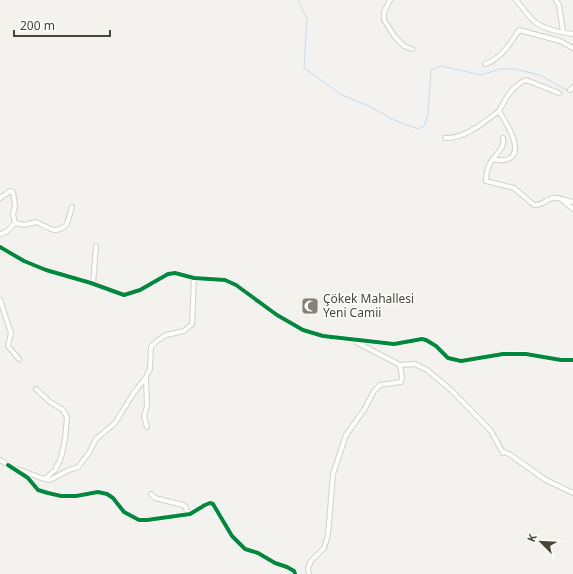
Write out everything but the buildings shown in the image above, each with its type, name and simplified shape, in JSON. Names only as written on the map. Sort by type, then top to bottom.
[{"type":"street","points":[[390,0],[384,12],[384,20],[395,37],[404,46],[412,49]]},
{"type":"street","points":[[516,0],[531,19],[538,25],[573,34]]},
{"type":"street","points":[[556,0],[559,5],[563,32]]},
{"type":"street","points":[[485,64],[499,56],[506,49],[519,30],[560,41],[573,48]]},
{"type":"street","points":[[446,138],[472,131],[499,111],[512,90],[519,83],[526,80],[559,93]]},
{"type":"street","points":[[492,160],[507,160],[513,156],[516,149],[514,139],[499,111]]},
{"type":"street","points":[[503,138],[504,142],[501,149],[492,160],[486,174],[486,181],[514,188],[534,205],[551,198],[560,198],[573,202]]},
{"type":"street","points":[[0,196],[10,191],[13,192],[15,206],[13,214],[15,223]]},
{"type":"street","points":[[560,198],[573,209]]},
{"type":"street","points":[[15,223],[24,225],[36,222],[50,230],[58,230],[67,224],[70,219],[72,207]]},
{"type":"street","points":[[0,234],[6,232],[15,223]]},
{"type":"street","points":[[94,284],[96,246]]},
{"type":"street","points":[[0,247],[24,261],[46,270],[94,284],[124,295],[140,290],[168,274],[175,273],[194,278],[225,280],[236,285],[277,315],[303,330],[323,336],[394,344],[422,339],[436,346],[448,358],[461,360],[503,354],[526,354],[561,360],[573,360]]},
{"type":"street","points":[[8,465],[50,480],[78,467],[89,453],[96,439],[115,423],[133,394],[146,377],[150,369],[151,347],[166,335],[184,331],[192,324],[194,278]]},
{"type":"street","points":[[0,300],[11,333],[8,346],[19,359]]},
{"type":"street","points":[[354,340],[400,365],[415,364],[427,370],[451,390],[491,431],[502,452],[509,454],[546,480],[573,493]]},
{"type":"street","points":[[309,574],[308,568],[311,561],[324,548],[328,535],[333,474],[346,435],[361,414],[374,391],[380,385],[401,382],[402,377],[400,365]]},
{"type":"street","points":[[146,377],[147,406],[144,416],[146,427]]},
{"type":"street","points":[[36,390],[50,402],[63,410],[67,417],[65,439],[61,458],[55,470],[45,479]]},
{"type":"street","points":[[0,460],[28,478],[38,490],[61,496],[76,496],[98,492],[108,494],[124,512],[139,520],[188,514],[205,505],[210,503],[213,504],[232,536],[245,549],[258,553],[275,564],[294,571],[295,574]]},
{"type":"street","points":[[151,494],[156,498],[183,505],[186,507],[188,514]]},
{"type":"waterway","points":[[298,0],[307,19],[304,68],[342,95],[369,106],[394,120],[418,129],[425,125],[428,113],[431,70],[441,66],[481,75],[500,69],[516,69],[542,76],[568,91]]},
{"type":"cycle path","points":[[0,247],[24,261],[46,270],[91,283],[124,295],[140,290],[168,274],[175,273],[194,278],[225,280],[236,285],[277,315],[303,330],[323,336],[394,344],[422,339],[436,346],[448,358],[461,361],[503,354],[526,354],[561,360],[573,360]]},
{"type":"cycle path","points":[[8,465],[28,478],[38,490],[48,493],[61,496],[76,496],[98,492],[107,494],[113,498],[124,512],[139,520],[190,514],[205,505],[210,503],[213,504],[232,536],[245,549],[258,553],[275,563],[287,567],[294,571],[295,574]]},
{"type":"place","name":"Çökek Mahallesi Yeni Camii","points":[[310,306]]}]
